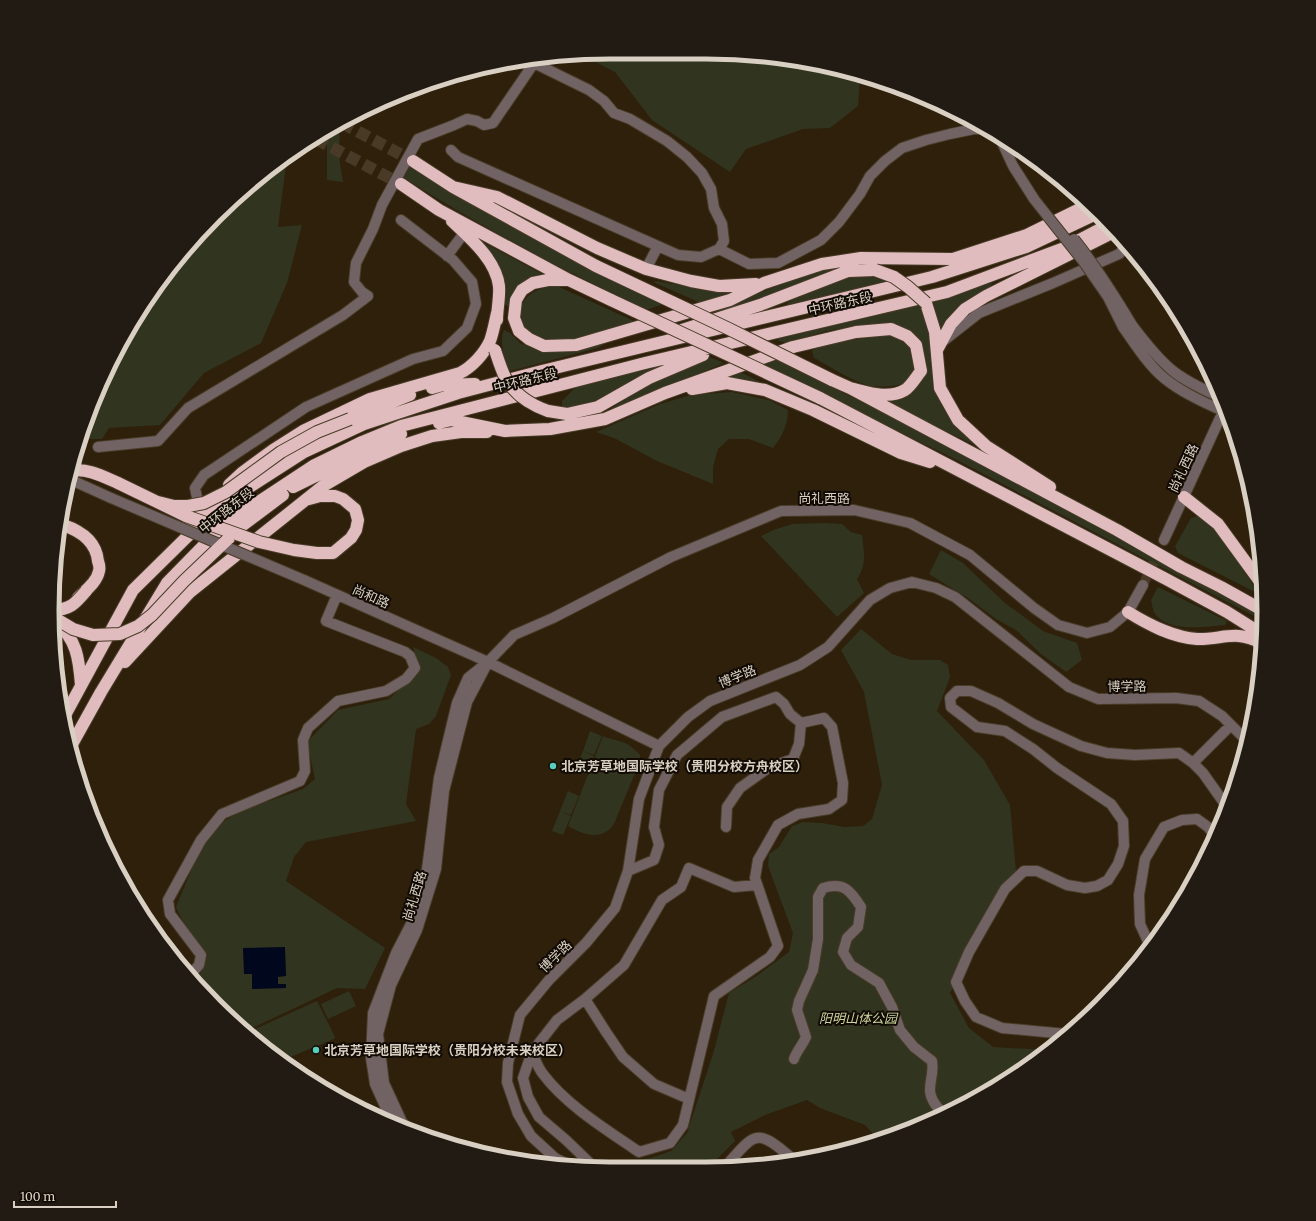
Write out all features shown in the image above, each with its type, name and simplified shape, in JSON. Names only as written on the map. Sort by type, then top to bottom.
[{"type":"highway","points":[[413,161],[453,187],[596,266],[850,388],[1117,530],[1181,567],[1221,587],[1257,608]]},
{"type":"highway","points":[[401,184],[439,210],[569,280],[820,398],[1214,605],[1256,631]]},
{"type":"highway","points":[[453,187],[497,197],[597,248],[646,269],[691,281],[719,286],[764,283]]},
{"type":"highway","points":[[569,280],[548,280],[533,283],[522,290],[516,300],[514,318],[519,330],[529,339],[544,346],[576,345],[730,300],[764,283],[822,264],[861,258],[953,258],[1027,235],[1082,208]]},
{"type":"highway","points":[[439,210],[480,248],[493,268],[499,285],[495,350],[505,377],[514,390],[536,407],[548,412],[567,414],[598,407],[649,378],[727,344]]},
{"type":"highway","name":"中环路东段","points":[[68,709],[133,590],[200,524],[240,493],[304,452],[364,424],[458,393],[932,277],[1026,247],[1090,217]]},
{"type":"highway","name":"中环路东段","points":[[75,739],[167,583],[215,534],[242,513],[313,466],[362,442],[401,426],[638,365],[947,292],[1064,248],[1101,228]]},
{"type":"highway","points":[[938,347],[951,324],[965,309],[986,296],[1108,235]]},
{"type":"highway","points":[[598,358],[760,305],[848,271],[875,270],[894,277],[926,303],[938,347],[936,360],[940,388],[958,420],[986,446],[1117,530]]},
{"type":"highway","points":[[133,590],[160,556],[202,510],[243,472],[273,450],[303,431],[370,399],[460,373],[468,369],[489,342],[497,313]]},
{"type":"highway","points":[[108,681],[190,592],[323,486],[364,462],[401,446],[432,436],[461,432],[550,429],[605,419],[665,393],[793,347],[856,332],[892,328],[907,336],[916,345],[921,371],[905,390],[893,394],[876,394],[850,388]]},
{"type":"highway","points":[[158,502],[174,506],[188,506],[204,503],[226,492],[281,452],[317,432],[405,396],[443,385],[496,383]]},
{"type":"highway","points":[[665,393],[727,384],[765,390],[814,410],[901,452],[961,471]]},
{"type":"highway","points":[[242,513],[407,431],[451,420],[505,431]]},
{"type":"highway","points":[[77,470],[95,473],[186,516],[252,539],[294,550],[317,553],[333,553],[351,538],[356,530],[358,520],[355,509],[343,499],[335,496],[320,496],[304,501]]},
{"type":"highway","points":[[59,621],[73,629],[93,635],[120,634],[138,626],[152,615],[184,581],[239,528],[272,502],[306,480]]},
{"type":"highway","points":[[1184,497],[1218,524],[1256,576]]},
{"type":"highway","points":[[59,605],[68,603],[78,598],[91,586],[99,570],[97,554],[92,543],[84,534],[66,526]]},
{"type":"highway","points":[[59,610],[64,610],[77,602],[86,591],[91,579],[93,568],[89,550],[80,538],[66,529]]},
{"type":"highway","points":[[1128,612],[1145,623],[1172,634],[1198,639],[1230,635],[1253,638],[1256,640]]},
{"type":"highway","points":[[59,624],[73,642],[78,657],[81,686]]},
{"type":"street","points":[[451,150],[458,157],[678,255],[701,257],[721,246],[724,241],[722,224],[714,208],[711,189],[702,173],[687,157],[667,141],[614,112],[604,101],[589,90],[537,64]]},
{"type":"street","points":[[98,447],[158,442],[188,408],[344,315],[368,296],[362,292],[354,282],[356,263],[373,229],[382,205],[418,140],[467,119],[477,121],[484,125],[493,123],[533,65]]},
{"type":"street","points":[[721,246],[749,259],[775,260],[815,239],[837,216],[854,194],[865,175],[878,160],[901,143],[938,131],[968,126]]},
{"type":"street","points":[[721,246],[749,264],[778,263],[820,240],[839,222],[860,194],[870,176],[885,161],[902,148],[944,135],[974,129]]},
{"type":"street","points":[[1004,147],[1013,166],[1083,261],[1128,326],[1173,371],[1196,386],[1212,394]]},
{"type":"street","points":[[1014,153],[1037,198]]},
{"type":"street","points":[[202,510],[199,507],[195,488],[204,476],[306,407],[413,359],[443,351],[467,328],[476,304],[472,282],[453,260],[401,220]]},
{"type":"street","points":[[447,256],[464,233]]},
{"type":"street","points":[[646,269],[658,246]]},
{"type":"street","points":[[938,347],[979,313],[1053,283],[1119,254],[1123,250]]},
{"type":"street","points":[[1128,326],[1137,348],[1164,378],[1195,398],[1218,407]]},
{"type":"street","name":"尚礼西路","points":[[1164,540],[1221,415]]},
{"type":"street","name":"尚和路","points":[[75,482],[304,580],[488,662],[659,746]]},
{"type":"street","name":"尚礼西路","points":[[393,1117],[385,1106],[375,1084],[371,1058],[373,1013],[396,953],[412,922],[427,869],[438,778],[457,703],[468,678],[488,662],[514,635],[553,618],[672,556],[781,511],[854,510],[910,523],[970,555],[1034,608],[1058,625],[1087,633],[1110,627],[1128,612],[1143,585]]},
{"type":"street","name":"博学路","points":[[557,1159],[531,1136],[518,1114],[507,1082],[508,1063],[520,1015],[549,980],[586,943],[615,908],[628,871],[640,799],[659,746],[688,717],[710,701],[800,665],[828,647],[870,600],[890,588],[912,582],[936,588],[955,597],[1069,687],[1098,699],[1176,698],[1199,701],[1222,716],[1242,736]]},
{"type":"street","points":[[194,971],[199,965],[201,955],[170,914],[168,900],[201,840],[222,814],[300,781],[305,771],[303,740],[308,728],[338,701],[386,691],[406,679],[415,668],[410,656],[405,652],[326,621],[337,595]]},
{"type":"street","name":"尚礼西路","points":[[402,1121],[384,1084],[378,1034],[391,985],[417,930],[436,870],[444,791],[467,702],[488,662]]},
{"type":"street","points":[[1059,1033],[1002,1028],[976,1017],[965,1001],[956,982],[969,952],[1005,889],[1024,871],[1037,871],[1067,885],[1085,888],[1097,886],[1108,880],[1118,864],[1124,846],[1123,821],[1111,804],[1057,768],[1033,749],[1005,731],[977,727],[951,707],[950,698],[957,691],[971,690],[998,703],[1033,724],[1081,746],[1107,753],[1135,755],[1179,753],[1193,763],[1203,773],[1223,801]]},
{"type":"street","points":[[628,871],[654,860],[659,844],[654,827],[659,790],[677,754],[722,717],[776,697],[784,704],[790,714],[801,723]]},
{"type":"street","points":[[532,1052],[542,1073],[560,1094],[605,1129],[639,1152],[670,1143],[683,1125],[714,996],[770,957],[778,946],[755,878],[758,860],[778,825],[798,814],[829,809],[842,800],[843,783],[832,727],[824,718],[801,723]]},
{"type":"street","points":[[726,827],[727,807],[740,788],[768,768],[793,759],[800,744],[801,723]]},
{"type":"street","points":[[1193,763],[1231,725]]},
{"type":"street","points":[[1147,940],[1140,924],[1139,894],[1145,859],[1164,827],[1182,820],[1197,819],[1211,831]]},
{"type":"street","points":[[588,1161],[539,1117],[528,1098],[523,1078],[532,1052],[556,1020],[585,999],[624,965],[662,900],[681,887],[689,868],[734,887],[757,885]]},
{"type":"street","points":[[794,1059],[795,1054],[801,1049],[806,1037],[797,1010],[799,1001],[813,970],[818,938],[818,897],[823,888],[843,886],[853,893],[862,906],[858,927],[848,938],[843,952],[851,965],[879,983],[892,1007],[900,1030],[914,1047],[932,1061],[933,1071],[930,1091],[939,1110]]},
{"type":"street","points":[[585,999],[623,1057],[654,1084],[689,1099]]},
{"type":"street","points":[[729,1161],[747,1142],[756,1137],[767,1139],[788,1155]]},
{"type":"green space","points":[[706,59],[742,60],[777,64],[813,70],[860,81],[858,106],[830,128],[803,129],[746,149],[730,172],[652,120],[615,72],[591,60]]},
{"type":"green space","points":[[340,130],[339,157],[343,182],[327,180],[327,138]]},
{"type":"green space","points":[[411,164],[664,304],[646,310],[554,264],[493,231],[404,178]]},
{"type":"green space","points":[[286,165],[278,227],[302,225],[287,283],[261,343],[204,373],[160,425],[109,428],[102,439],[86,439],[101,399],[116,367],[152,304],[196,247],[221,221],[247,196]]},
{"type":"green space","points":[[484,243],[544,275],[527,278],[513,293],[508,307],[503,302],[495,261]]},
{"type":"green space","points":[[822,269],[835,269],[826,274],[725,314],[716,309]]},
{"type":"green space","points":[[868,273],[890,281],[789,305],[787,303],[805,293],[851,274]]},
{"type":"green space","points":[[657,281],[678,285],[741,290],[701,303],[653,282]]},
{"type":"green space","points":[[992,283],[990,288],[962,304],[938,331],[927,299]]},
{"type":"green space","points":[[545,287],[559,287],[634,321],[634,323],[594,336],[567,340],[542,341],[524,330],[521,314],[523,302],[526,298],[537,290]]},
{"type":"green space","points":[[918,301],[926,315],[933,388],[944,410],[965,435],[981,446],[981,448],[887,403],[900,399],[922,381],[927,368],[923,347],[909,331],[857,326],[826,331],[786,343],[779,341],[777,338]]},
{"type":"green space","points":[[504,330],[510,333],[521,344],[545,349],[608,342],[598,348],[510,371],[503,350],[502,339]]},
{"type":"green space","points":[[890,334],[902,339],[908,344],[914,354],[915,365],[912,375],[908,380],[901,384],[872,386],[865,384],[842,374],[814,358],[812,351],[819,345]]},
{"type":"green space","points":[[707,356],[724,363],[600,416],[659,376]]},
{"type":"green space","points":[[771,357],[945,444],[1169,566],[1238,601],[1257,614],[1257,618],[957,460],[760,364]]},
{"type":"green space","points":[[664,364],[595,405],[562,409],[562,401],[583,383]]},
{"type":"green space","points":[[736,370],[770,387],[712,379]]},
{"type":"green space","points":[[732,392],[769,400],[788,410],[786,425],[782,435],[773,448],[749,439],[729,439],[718,449],[713,467],[713,484],[657,461],[614,438],[596,432],[660,404],[691,395]]},
{"type":"green space","points":[[1199,516],[1215,527],[1256,590],[1257,593],[1178,553],[1175,546],[1191,518]]},
{"type":"green space","points":[[793,524],[842,524],[851,532],[862,535],[864,563],[857,579],[864,593],[837,617],[761,536],[776,529]]},
{"type":"green space","points":[[941,550],[963,563],[1005,603],[1043,631],[1077,643],[1082,660],[1066,672],[1041,654],[1016,630],[996,619],[968,598],[929,574]]},
{"type":"green space","points":[[1158,587],[1227,621],[1225,625],[1186,627],[1167,623],[1160,619],[1153,609],[1151,600]]},
{"type":"green space","name":"阳明山体公园","points":[[861,629],[892,654],[911,660],[940,660],[948,665],[950,677],[937,711],[984,760],[1010,805],[1016,871],[998,896],[950,993],[969,1028],[993,1047],[1039,1050],[1012,1069],[949,1105],[917,1120],[874,1136],[865,1125],[820,1108],[807,1100],[765,1115],[731,1132],[735,1141],[714,1162],[642,1162],[644,1159],[671,1151],[687,1133],[713,1054],[729,993],[755,977],[789,952],[793,933],[768,866],[769,854],[779,847],[792,826],[803,822],[822,823],[844,827],[863,826],[872,819],[882,785],[864,692],[841,650]]},
{"type":"green space","points":[[413,647],[436,658],[448,667],[451,675],[436,716],[429,724],[416,729],[406,804],[416,821],[306,842],[294,857],[286,881],[385,948],[365,989],[337,988],[251,1029],[197,975],[201,973],[205,955],[185,926],[176,907],[197,856],[219,824],[243,810],[303,789],[315,779],[307,742],[338,710],[389,699],[420,670]]},
{"type":"green space","points":[[590,731],[602,736],[594,755],[583,751]]},
{"type":"green space","points":[[603,736],[631,746],[640,755],[640,761],[614,824],[603,834],[592,835],[582,833],[568,826]]},
{"type":"green space","points":[[583,751],[594,756],[586,775],[575,770]]},
{"type":"green space","points":[[568,791],[579,796],[571,815],[560,811]]},
{"type":"green space","points":[[560,811],[571,816],[563,835],[552,831]]},
{"type":"green space","points":[[349,991],[356,1006],[328,1019],[321,1004]]},
{"type":"green space","points":[[317,1001],[335,1037],[334,1039],[288,1058],[253,1030]]},
{"type":"water","points":[[285,947],[286,976],[278,977],[278,984],[286,984],[286,988],[252,989],[252,974],[244,974],[243,948]]},
{"type":"tunnel","points":[[348,126],[413,161]]},
{"type":"tunnel","points":[[321,142],[401,184]]},
{"type":"tunnel","points":[[1143,585],[1164,540]]},
{"type":"place","name":"北京芳草地国际学校（贵阳分校方舟校区）","points":[[553,766]]},
{"type":"place","name":"北京芳草地国际学校（贵阳分校未来校区）","points":[[316,1050]]}]
